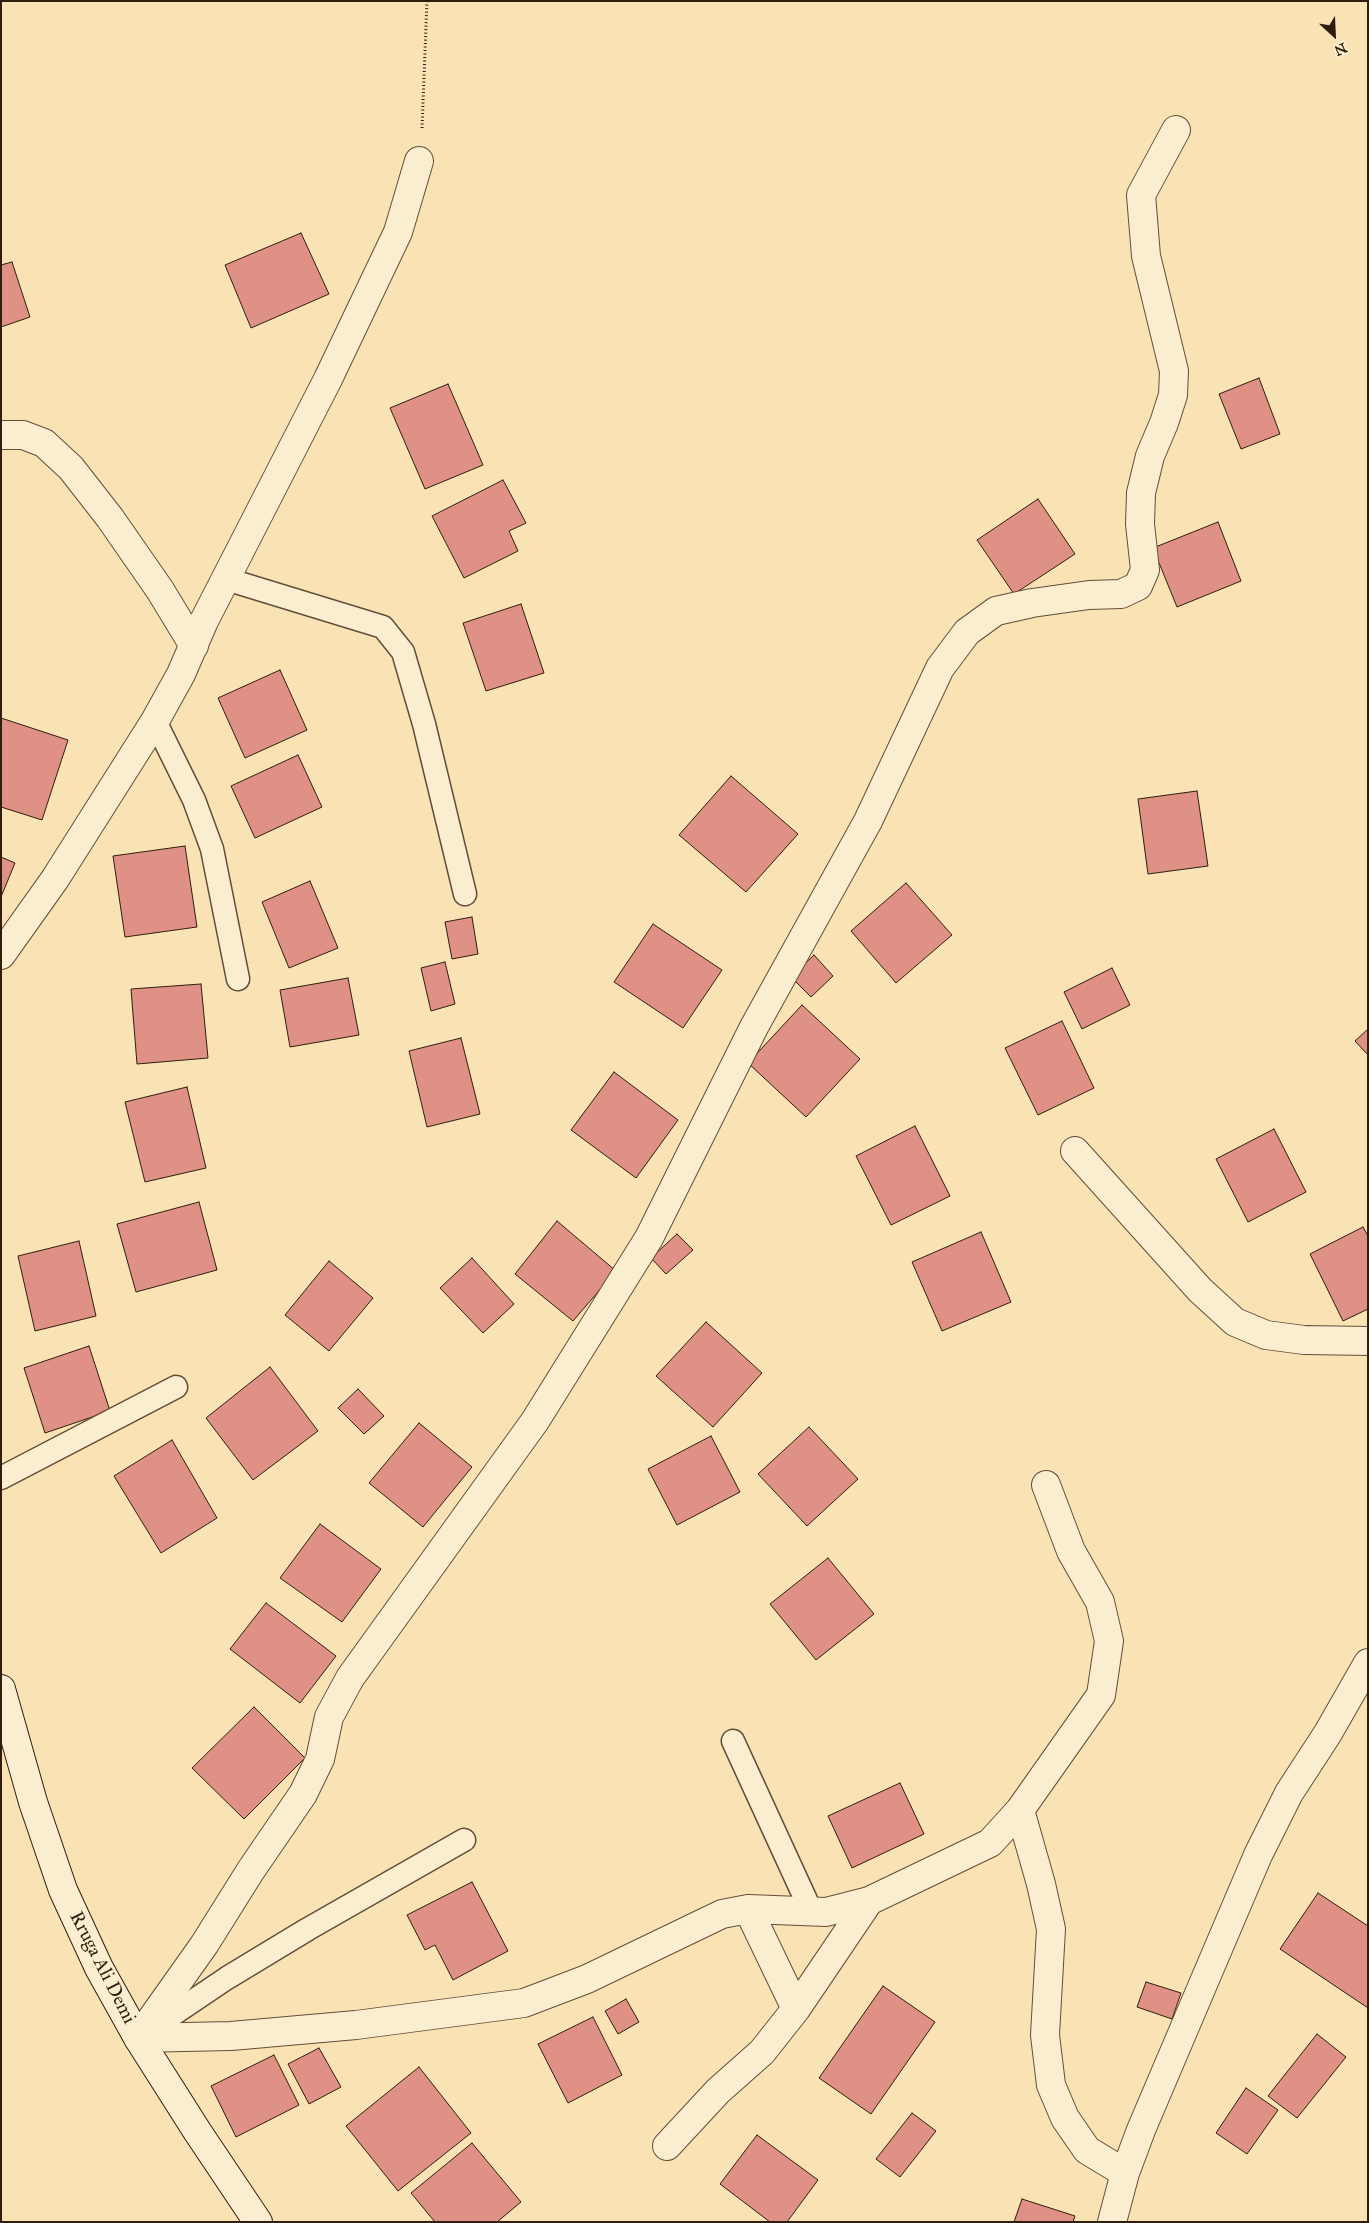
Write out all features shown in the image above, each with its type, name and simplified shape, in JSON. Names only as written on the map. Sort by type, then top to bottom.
[{"type":"street","points":[[138,2038],[204,1945],[250,1870],[303,1794],[320,1759],[329,1717],[350,1678],[535,1421],[650,1238],[754,1027],[868,821],[940,668],[967,632],[996,612],[1089,595],[1121,594],[1138,586],[1145,570],[1140,524],[1141,493],[1150,456],[1173,395],[1174,370],[1146,256],[1141,195],[1176,130]]},
{"type":"street","points":[[1,955],[55,880],[155,721],[181,674],[226,578],[328,379],[398,232],[419,161]]},
{"type":"street","points":[[1,435],[23,435],[44,444],[70,468],[110,518],[160,590],[194,646]]},
{"type":"street","points":[[1075,1151],[1200,1290],[1235,1322],[1266,1334],[1304,1340],[1368,1341]]},
{"type":"street","points":[[138,2038],[231,2036],[337,2027],[524,2003],[587,1979],[722,1914],[748,1909],[826,1912],[869,1901],[990,1843],[1020,1810],[1101,1695],[1109,1641],[1100,1602],[1071,1551],[1046,1485]]},
{"type":"street","points":[[1112,2222],[1125,2173],[1258,1854],[1289,1793],[1328,1733],[1368,1663]]},
{"type":"street","name":"Rruga Ali Demi","points":[[1,1689],[32,1802],[63,1890],[99,1968],[138,2038],[258,2222]]},
{"type":"street","points":[[1020,1810],[1041,1884],[1051,1929],[1045,2035],[1051,2085],[1065,2118],[1086,2150],[1125,2173]]},
{"type":"street","points":[[667,2146],[718,2091],[762,2052],[796,2009],[869,1901]]},
{"type":"street","points":[[748,1909],[796,2009]]},
{"type":"lane","points":[[226,578],[384,627],[403,652],[424,724],[465,894]]},
{"type":"lane","points":[[155,721],[194,800],[212,849],[238,979]]},
{"type":"lane","points":[[1,1478],[176,1387]]},
{"type":"lane","points":[[733,1741],[811,1911]]},
{"type":"lane","points":[[138,2038],[227,1978],[308,1929],[464,1840]]},
{"type":"path","points":[[419,161],[427,1]]},
{"type":"building","points":[[301,233],[329,294],[251,328],[225,265]]},
{"type":"building","points":[[12,262],[30,317],[1,327],[1,265]]},
{"type":"building","points":[[1259,378],[1280,434],[1241,449],[1219,394]]},
{"type":"building","points":[[448,384],[483,465],[425,489],[390,408]]},
{"type":"building","points":[[503,480],[526,523],[509,531],[518,551],[464,578],[432,516]]},
{"type":"building","points":[[1038,499],[1075,554],[1014,594],[977,540]]},
{"type":"building","points":[[1218,522],[1241,581],[1177,607],[1153,548]]},
{"type":"building","points":[[521,604],[544,673],[486,691],[463,623]]},
{"type":"building","points":[[280,670],[307,730],[245,758],[218,698]]},
{"type":"building","points":[[1,718],[68,740],[42,820],[1,807]]},
{"type":"building","points":[[298,755],[322,807],[255,838],[231,786]]},
{"type":"building","points":[[731,776],[798,834],[746,892],[679,835]]},
{"type":"building","points":[[1197,791],[1208,866],[1148,874],[1138,799]]},
{"type":"building","points":[[185,846],[197,927],[125,937],[113,856]]},
{"type":"building","points":[[1,857],[15,863],[1,897]]},
{"type":"building","points":[[310,881],[338,948],[289,968],[262,902]]},
{"type":"building","points":[[906,883],[952,935],[896,983],[851,931]]},
{"type":"building","points":[[472,917],[478,954],[452,959],[445,922]]},
{"type":"building","points":[[653,924],[722,970],[683,1028],[614,982]]},
{"type":"building","points":[[814,955],[833,976],[811,997],[791,977]]},
{"type":"building","points":[[445,962],[455,1004],[431,1011],[421,968]]},
{"type":"building","points":[[1112,968],[1130,1005],[1082,1029],[1064,992]]},
{"type":"building","points":[[348,978],[359,1035],[290,1047],[280,990]]},
{"type":"building","points":[[201,984],[208,1058],[137,1064],[131,989]]},
{"type":"building","points":[[802,1005],[860,1059],[806,1117],[748,1063]]},
{"type":"building","points":[[1062,1021],[1094,1088],[1038,1115],[1005,1048]]},
{"type":"building","points":[[1368,1029],[1368,1055],[1355,1041]]},
{"type":"building","points":[[461,1038],[480,1114],[427,1127],[409,1051]]},
{"type":"building","points":[[614,1072],[678,1120],[636,1178],[571,1130]]},
{"type":"building","points":[[187,1087],[206,1168],[145,1182],[125,1102]]},
{"type":"building","points":[[915,1126],[950,1196],[891,1225],[856,1156]]},
{"type":"building","points":[[1274,1129],[1306,1192],[1248,1222],[1216,1159]]},
{"type":"building","points":[[199,1202],[217,1270],[136,1292],[117,1224]]},
{"type":"building","points":[[557,1221],[616,1271],[573,1321],[515,1274]]},
{"type":"building","points":[[1363,1227],[1368,1236],[1368,1309],[1343,1321],[1310,1254]]},
{"type":"building","points":[[981,1232],[1011,1302],[942,1331],[912,1262]]},
{"type":"building","points":[[677,1234],[693,1250],[666,1274],[651,1258]]},
{"type":"building","points":[[79,1241],[96,1316],[35,1331],[18,1256]]},
{"type":"building","points":[[472,1258],[514,1304],[483,1333],[440,1288]]},
{"type":"building","points":[[329,1261],[373,1298],[329,1351],[285,1315]]},
{"type":"building","points":[[706,1322],[762,1373],[713,1427],[656,1376]]},
{"type":"building","points":[[89,1346],[110,1411],[45,1433],[24,1368]]},
{"type":"building","points":[[270,1367],[318,1431],[253,1480],[206,1418]]},
{"type":"building","points":[[358,1389],[384,1416],[364,1434],[338,1408]]},
{"type":"building","points":[[419,1423],[472,1467],[423,1527],[369,1483]]},
{"type":"building","points":[[809,1427],[858,1479],[807,1526],[758,1474]]},
{"type":"building","points":[[711,1436],[740,1492],[677,1525],[648,1469]]},
{"type":"building","points":[[172,1440],[217,1518],[161,1553],[114,1476]]},
{"type":"building","points":[[320,1524],[381,1569],[342,1622],[280,1578]]},
{"type":"building","points":[[828,1558],[874,1614],[816,1660],[770,1604]]},
{"type":"building","points":[[266,1603],[336,1656],[300,1703],[230,1649]]},
{"type":"building","points":[[254,1707],[305,1758],[244,1819],[192,1768]]},
{"type":"building","points":[[900,1783],[924,1834],[852,1868],[828,1816]]},
{"type":"building","points":[[472,1882],[508,1951],[453,1980],[435,1945],[425,1950],[407,1915]]},
{"type":"building","points":[[1318,1893],[1368,1926],[1368,2008],[1280,1949]]},
{"type":"building","points":[[1146,1982],[1181,1993],[1172,2019],[1137,2007]]},
{"type":"building","points":[[883,1986],[935,2022],[871,2114],[819,2078]]},
{"type":"building","points":[[626,1999],[639,2022],[618,2034],[605,2011]]},
{"type":"building","points":[[593,2017],[622,2075],[568,2103],[538,2044]]},
{"type":"building","points":[[1317,2034],[1346,2057],[1297,2118],[1268,2096]]},
{"type":"building","points":[[319,2048],[341,2087],[309,2104],[288,2064]]},
{"type":"building","points":[[274,2055],[299,2105],[236,2137],[211,2086]]},
{"type":"building","points":[[419,2067],[471,2133],[398,2191],[346,2126]]},
{"type":"building","points":[[1246,2088],[1278,2110],[1247,2154],[1216,2133]]},
{"type":"building","points":[[912,2113],[936,2131],[900,2177],[876,2159]]},
{"type":"building","points":[[757,2135],[818,2180],[787,2222],[770,2222],[720,2184]]},
{"type":"building","points":[[472,2143],[521,2202],[497,2222],[435,2222],[411,2193]]},
{"type":"building","points":[[1022,2199],[1075,2216],[1073,2222],[1014,2222]]}]
